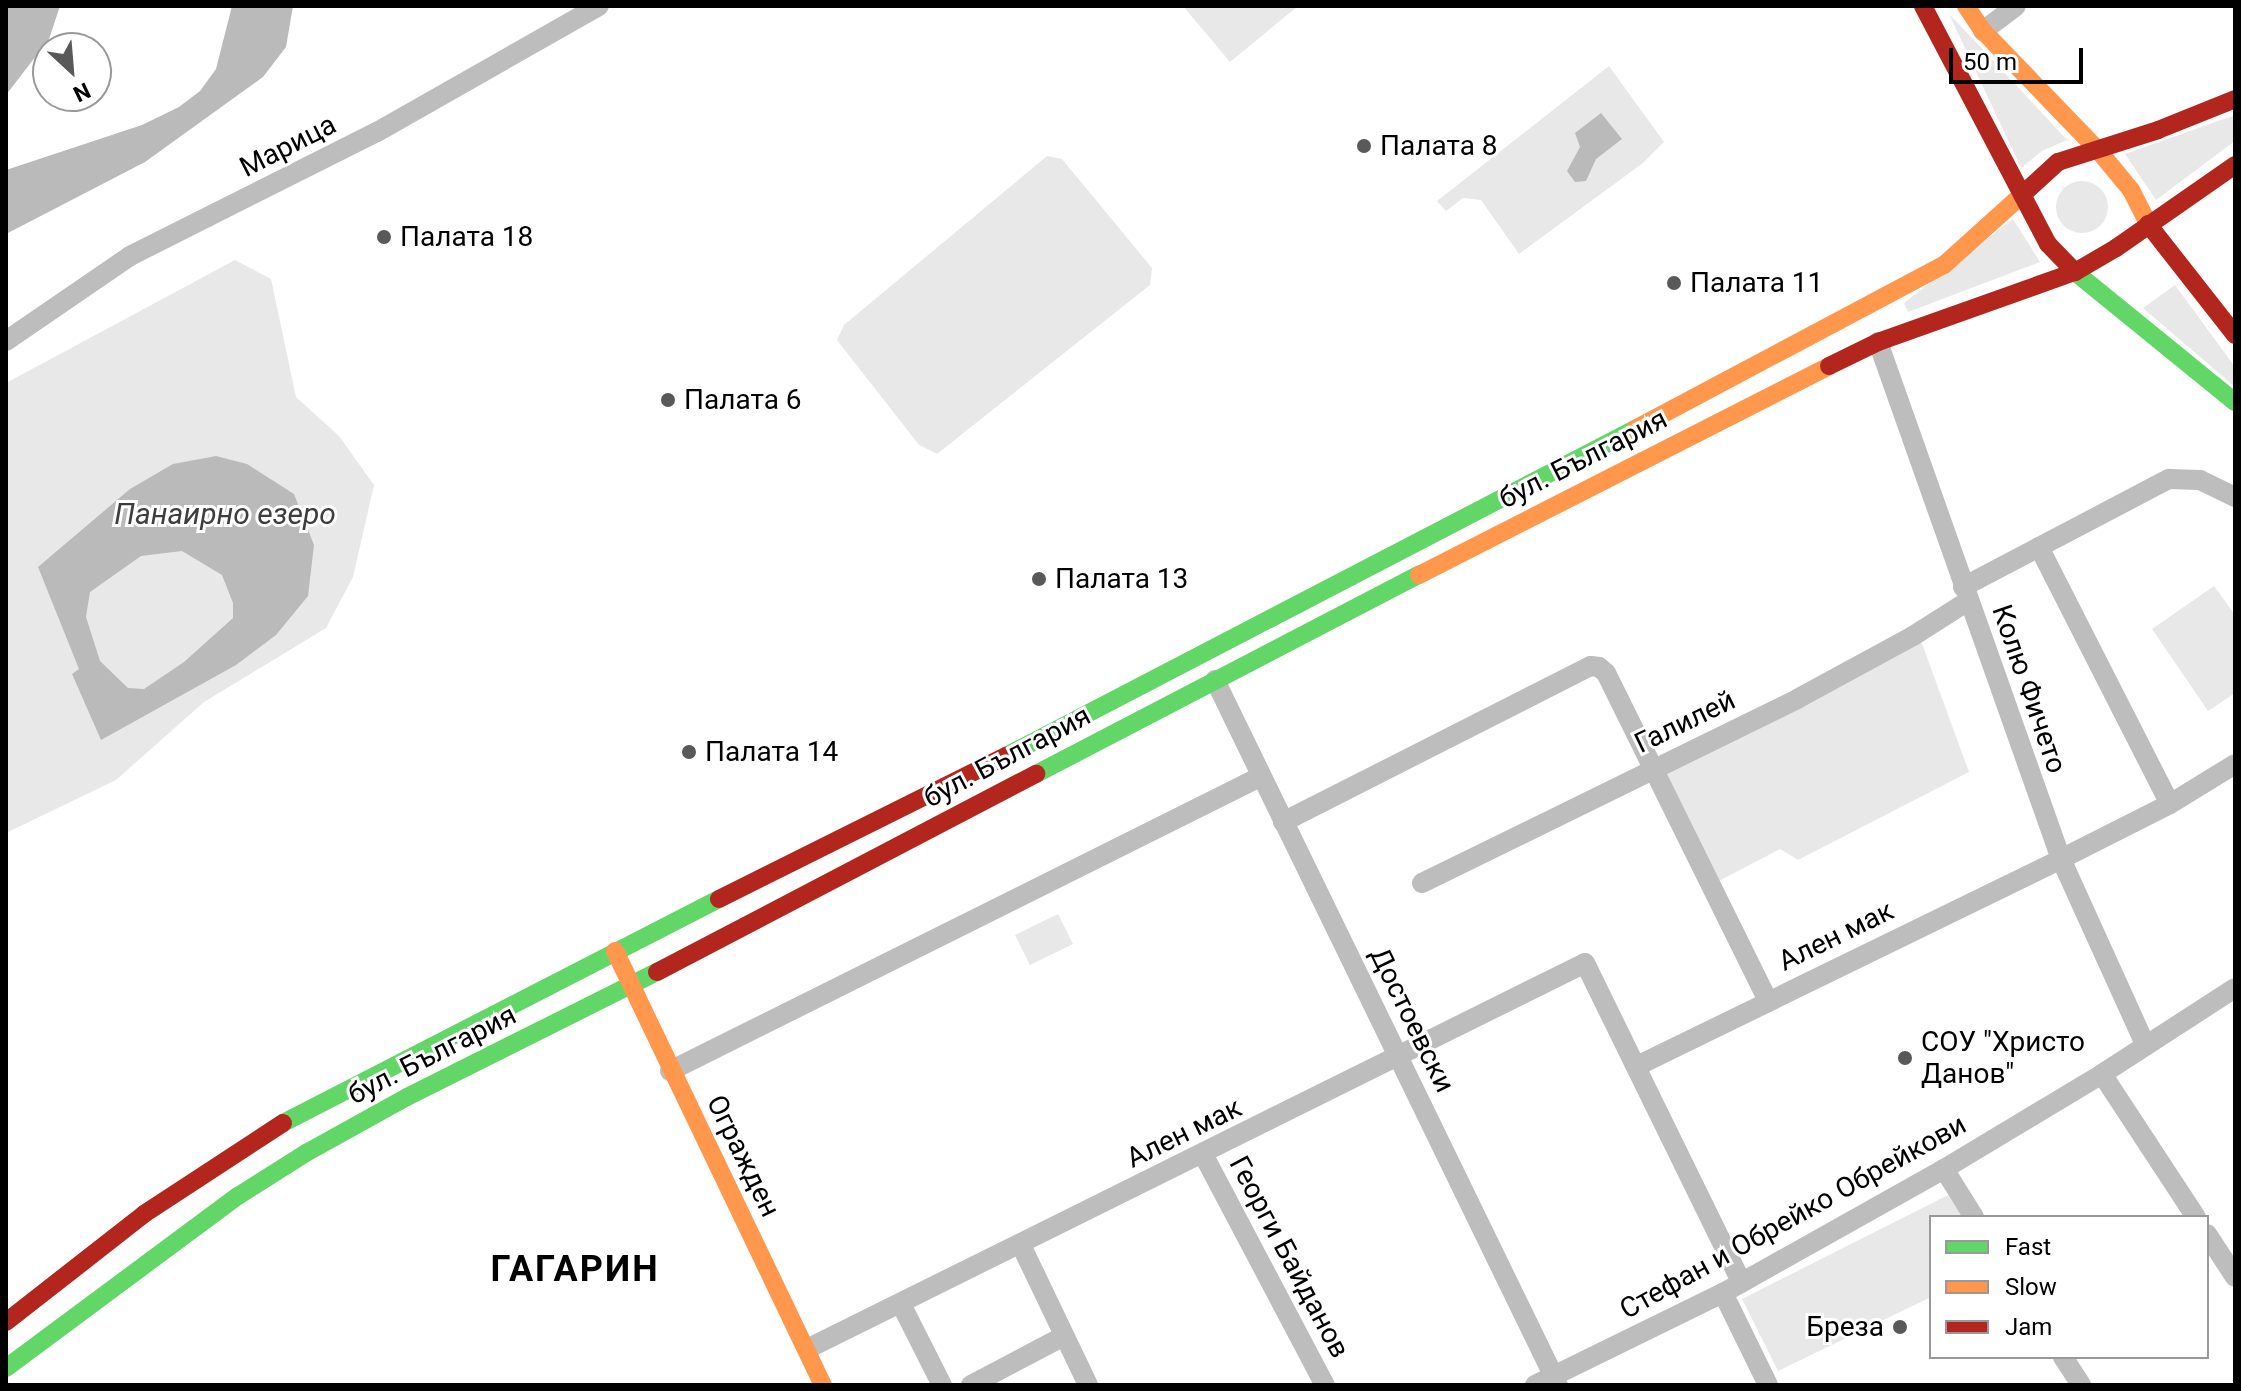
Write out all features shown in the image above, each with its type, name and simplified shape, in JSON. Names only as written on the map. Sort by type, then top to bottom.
[{"type":"main road","points":[[1923,6],[2048,244],[2075,272],[2235,402]]},
{"type":"main road","points":[[1966,6],[1983,31],[2098,150],[2131,190],[2148,224],[2235,335]]},
{"type":"main road","points":[[6,1322],[144,1214],[286,1121],[615,951],[1020,749],[1901,291],[1944,265],[2058,162],[2235,99]]},
{"type":"main road","points":[[2075,272],[2116,248],[2235,165]]},
{"type":"main road","name":"бул. България","points":[[6,1368],[238,1196],[306,1153],[407,1097],[631,986],[1215,680],[1878,342],[2011,292],[2075,272]]},
{"type":"main road","name":"Огражден","points":[[615,951],[823,1385]]},
{"type":"street","name":"Марица","points":[[6,341],[130,256],[377,132],[599,6]]},
{"type":"street","points":[[1983,31],[2016,6]]},
{"type":"street","name":"Колю Фичето","points":[[1878,342],[2061,859],[2146,1046]]},
{"type":"street","name":"Галилей","points":[[1422,883],[1808,693],[2039,547],[2169,479],[2200,480],[2235,497]]},
{"type":"street","points":[[2039,547],[2170,804]]},
{"type":"street","points":[[1283,822],[1591,666],[1606,673],[1767,999]]},
{"type":"street","name":"Достоевски","points":[[1215,680],[1400,1057],[1549,1382]]},
{"type":"street","name":"Ален мак","points":[[807,1349],[1585,963],[1637,1066],[1767,999],[2170,804],[2235,764]]},
{"type":"street","points":[[670,1071],[1260,777]]},
{"type":"street","name":"Стефан и Обрейко Обрейкови","points":[[1549,1382],[1733,1288],[1944,1169],[2102,1074],[2235,988]]},
{"type":"street","points":[[1637,1066],[1733,1288],[1768,1385]]},
{"type":"street","points":[[2102,1074],[2195,1215]]},
{"type":"street","name":"Георги Байданов","points":[[1203,1154],[1325,1385]]},
{"type":"street","points":[[1944,1169],[1973,1215]]},
{"type":"street","points":[[2209,1235],[2227,1248],[2235,1277]]},
{"type":"street","points":[[1021,1245],[1088,1385]]},
{"type":"street","points":[[901,1304],[942,1385]]},
{"type":"street","points":[[971,1385],[1064,1336]]},
{"type":"street","points":[[2064,1359],[2081,1385]]},
{"type":"shaded area","points":[[1183,6],[1298,6],[1230,62]]},
{"type":"shaded area","points":[[1949,14],[2067,140],[2042,151],[2021,168]]},
{"type":"shaded area","points":[[1609,66],[1664,142],[1643,163],[1519,254],[1481,200],[1463,198],[1446,211],[1437,201]]},
{"type":"shaded area","points":[[2235,115],[2235,141],[2156,200],[2125,154]]},
{"type":"shaded area","points":[[1047,156],[1062,159],[1152,268],[1150,285],[937,454],[919,445],[837,340],[844,325]]},
{"type":"shaded area","points":[[2082,181],[2100,189],[2108,207],[2100,225],[2082,233],[2064,225],[2056,207],[2064,189]]},
{"type":"shaded area","points":[[2013,219],[2040,262],[1908,312],[1904,303]]},
{"type":"shaded area","points":[[235,260],[271,279],[296,397],[339,436],[374,485],[353,577],[326,628],[204,702],[116,780],[6,833],[6,383]]},
{"type":"shaded area","points":[[2175,285],[2235,367],[2235,387],[2143,308]]},
{"type":"shaded area","points":[[2214,586],[2235,615],[2235,693],[2208,711],[2152,629]]},
{"type":"shaded area","points":[[1921,641],[1969,772],[1798,860],[1780,849],[1717,882],[1663,774]]},
{"type":"shaded area","points":[[1058,914],[1073,944],[1030,965],[1015,935]]},
{"type":"shaded area","points":[[1948,1195],[1962,1215],[1929,1215],[1929,1298],[1778,1371],[1742,1299]]},
{"type":"water","points":[[6,6],[60,6],[51,32],[32,32],[32,61],[6,95]]},
{"type":"water","points":[[232,6],[293,6],[286,47],[263,77],[145,162],[6,234],[6,170],[142,125],[179,107],[200,91],[216,69]]},
{"type":"water","points":[[1601,113],[1622,139],[1596,159],[1586,181],[1575,182],[1567,171],[1580,147],[1575,133]]},
{"type":"water","name":"Панаирно езеро","points":[[216,456],[247,464],[294,494],[314,545],[308,596],[276,635],[236,665],[101,740],[72,674],[79,669],[38,567],[130,489],[173,464]],"holes":[[[182,551],[222,575],[233,603],[233,618],[184,662],[144,689],[128,688],[100,661],[86,617],[90,592],[141,556]]]},
{"type":"traffic: fast","points":[[2075,272],[2235,402]]},
{"type":"traffic: fast","points":[[1006,756],[1635,429]]},
{"type":"traffic: fast","points":[[1036,774],[1419,575]]},
{"type":"traffic: fast","points":[[283,1123],[719,899]]},
{"type":"traffic: fast","points":[[6,1368],[238,1196],[306,1153],[407,1097],[657,972]]},
{"type":"traffic: slow","points":[[1966,6],[1983,31],[2098,150],[2131,190],[2148,224]]},
{"type":"traffic: slow","points":[[1635,429],[1944,265],[2024,193]]},
{"type":"traffic: slow","points":[[1419,575],[1829,366]]},
{"type":"traffic: slow","points":[[615,951],[823,1385]]},
{"type":"traffic: jam","points":[[1923,6],[2048,244],[2075,272]]},
{"type":"traffic: jam","points":[[2024,193],[2058,162],[2158,130],[2235,99]]},
{"type":"traffic: jam","points":[[1829,366],[1878,342],[2075,272],[2116,248],[2235,165]]},
{"type":"traffic: jam","points":[[2148,224],[2235,335]]},
{"type":"traffic: jam","points":[[719,899],[1006,756]]},
{"type":"traffic: jam","points":[[657,972],[1036,774]]},
{"type":"traffic: jam","points":[[6,1322],[144,1214],[283,1123]]},
{"type":"place","name":"Палата 8","points":[[1364,146]]},
{"type":"place","name":"Палата 18","points":[[384,237]]},
{"type":"place","name":"Палата 11","points":[[1674,283]]},
{"type":"place","name":"Палата 6","points":[[668,400]]},
{"type":"place","name":"Палата 13","points":[[1039,579]]},
{"type":"place","name":"Палата 14","points":[[689,752]]},
{"type":"place","name":"СОУ \"Христо Данов\"","points":[[1905,1058]]},
{"type":"place","name":"Бреза","points":[[1900,1327]]},
{"type":"district","name":"ГАГАРИН","points":[[575,1270]]}]
